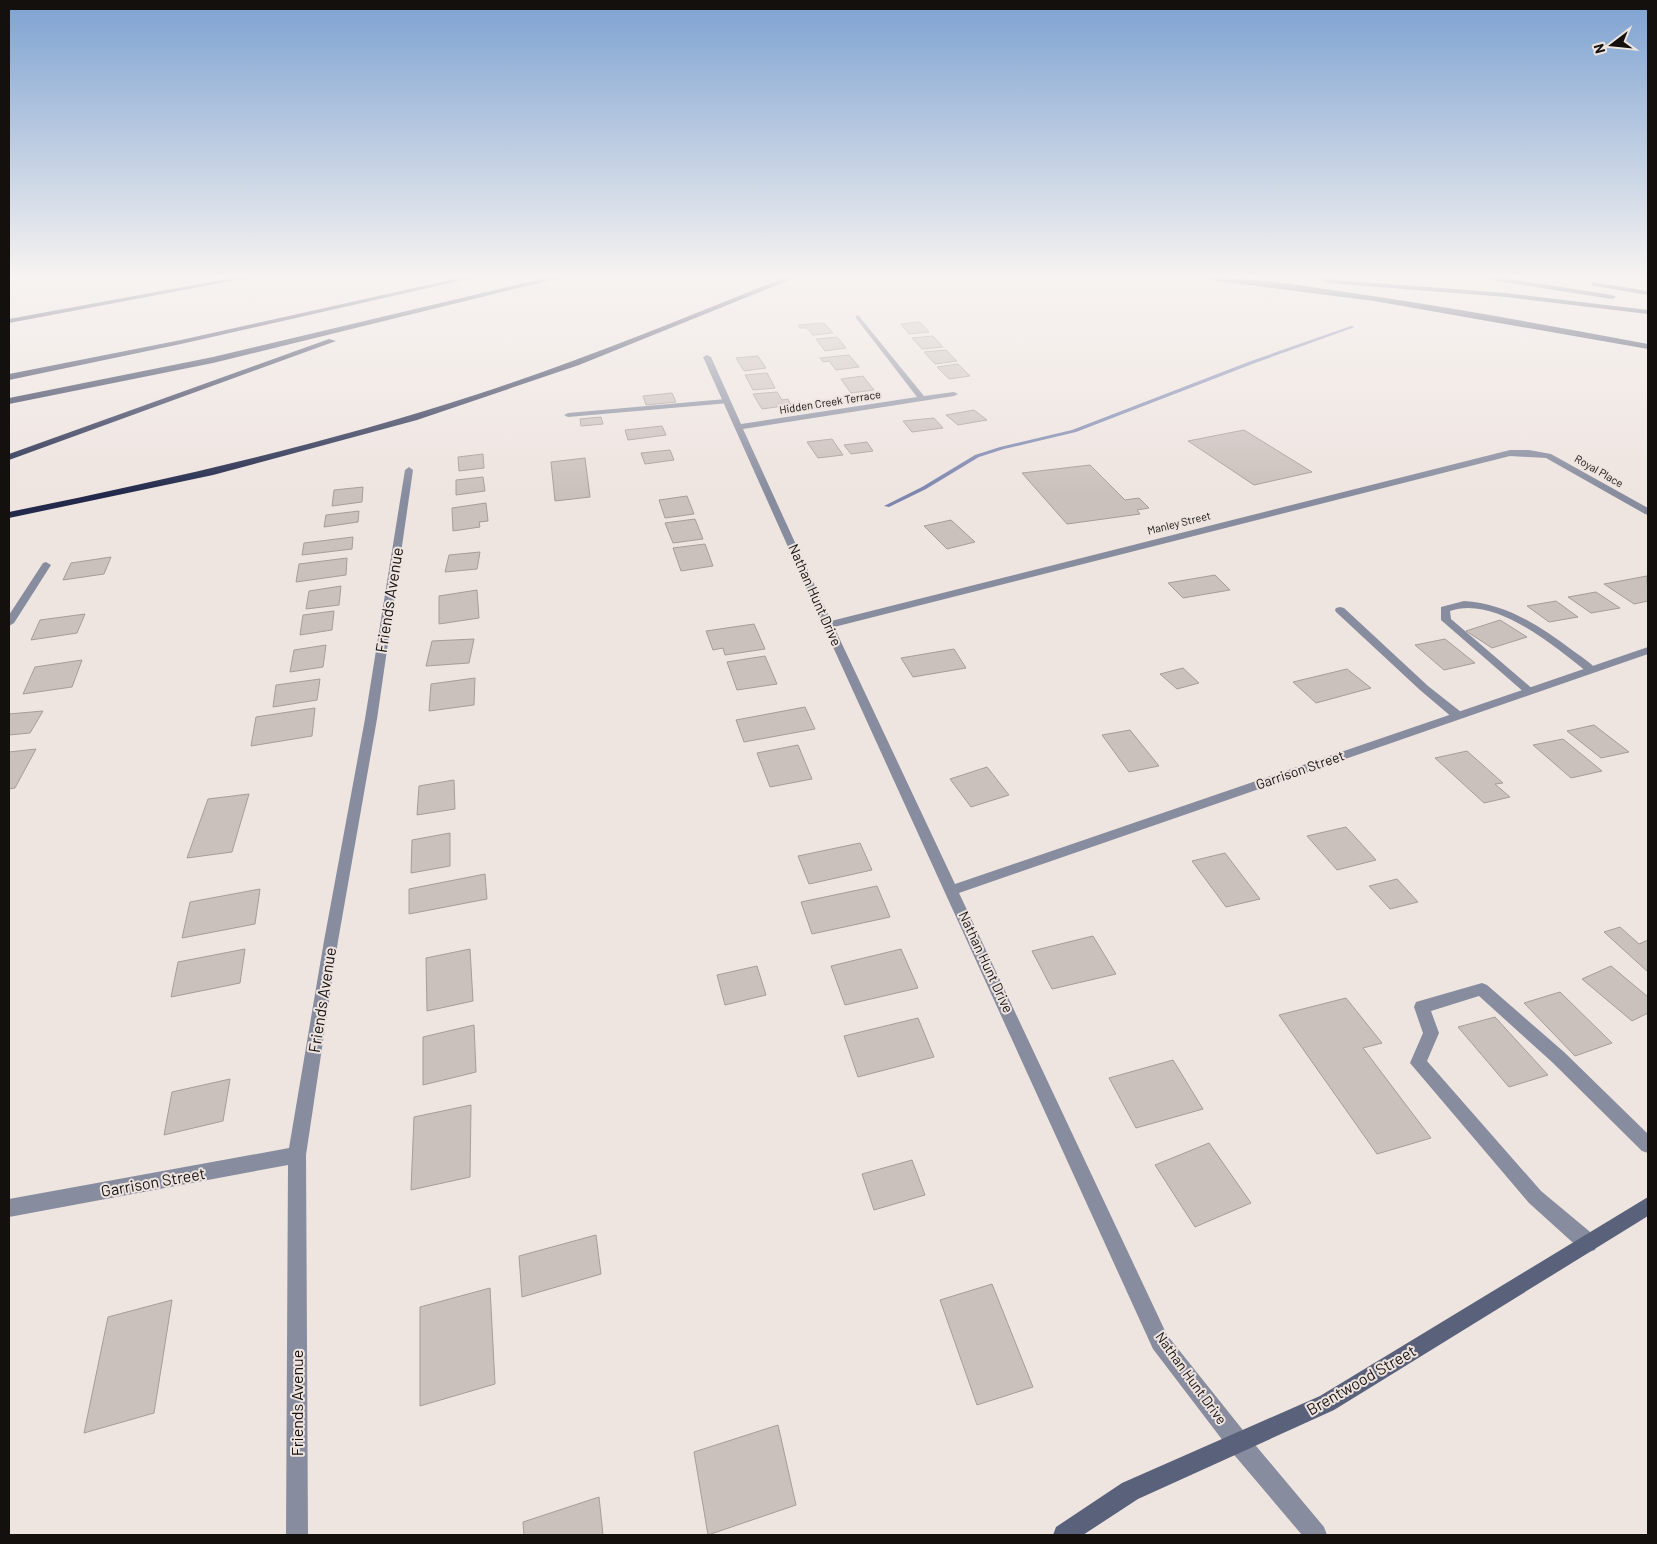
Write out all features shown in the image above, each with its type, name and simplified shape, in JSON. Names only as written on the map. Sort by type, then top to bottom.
[{"type":"highway","points":[[9,370],[114,350]]},
{"type":"highway","points":[[9,377],[138,350]]},
{"type":"highway","points":[[9,401],[255,350]]},
{"type":"highway","points":[[9,456],[307,350]]},
{"type":"highway","points":[[9,515],[170,482],[344,438],[546,374],[607,350]]},
{"type":"main road","name":"Brentwood Street","points":[[1064,1535],[1130,1491],[1327,1402],[1648,1206]]},
{"type":"street","points":[[884,350],[921,398]]},
{"type":"street","name":"Nathan Hunt Drive","points":[[707,357],[828,625],[953,890],[1160,1342],[1238,1442],[1316,1535]]},
{"type":"street","name":"Hidden Creek Terrace","points":[[739,427],[954,394]]},
{"type":"street","points":[[568,415],[726,401]]},
{"type":"street","name":"Manley Street","points":[[828,625],[1500,455],[1510,453],[1537,454]]},
{"type":"street","name":"Royal Place","points":[[1537,454],[1548,456],[1567,465],[1648,512]]},
{"type":"street","name":"Friends Avenue","points":[[297,1535],[297,1155],[371,719],[408,470]]},
{"type":"street","points":[[9,623],[46,565]]},
{"type":"street","points":[[1529,690],[1446,620],[1445,609],[1465,604],[1493,608],[1526,624],[1563,648],[1591,670]]},
{"type":"street","points":[[1340,610],[1424,688],[1457,715]]},
{"type":"street","name":"Garrison Street","points":[[953,890],[1648,650]]},
{"type":"street","points":[[1588,1243],[1536,1198],[1418,1062],[1431,1034],[1422,1007],[1482,989],[1558,1057],[1648,1145]]},
{"type":"street","name":"Garrison Street","points":[[9,1208],[297,1155]]},
{"type":"building","points":[[946,350],[957,361],[935,364],[924,352]]},
{"type":"building","points":[[849,355],[859,367],[836,370],[829,361],[823,362],[820,358]]},
{"type":"building","points":[[758,356],[766,368],[744,371],[736,358]]},
{"type":"building","points":[[958,364],[970,376],[949,379],[937,367]]},
{"type":"building","points":[[767,373],[775,388],[753,390],[745,375]]},
{"type":"building","points":[[863,376],[874,390],[851,393],[841,379]]},
{"type":"building","points":[[777,392],[782,400],[788,399],[791,405],[762,409],[753,394]]},
{"type":"building","points":[[672,393],[676,402],[646,405],[643,396]]},
{"type":"building","points":[[974,410],[987,420],[958,425],[946,415]]},
{"type":"building","points":[[601,417],[603,424],[581,426],[580,419]]},
{"type":"building","points":[[934,418],[943,428],[912,432],[903,421]]},
{"type":"building","points":[[662,426],[666,435],[628,440],[625,430]]},
{"type":"building","points":[[1244,430],[1312,472],[1254,485],[1188,441]]},
{"type":"building","points":[[832,439],[843,455],[818,458],[807,442]]},
{"type":"building","points":[[867,442],[873,451],[851,454],[844,445]]},
{"type":"building","points":[[670,450],[674,460],[645,464],[641,453]]},
{"type":"building","points":[[483,454],[484,468],[459,471],[458,457]]},
{"type":"building","points":[[585,458],[590,497],[555,501],[551,462]]},
{"type":"building","points":[[1090,465],[1125,500],[1139,498],[1149,508],[1137,510],[1140,514],[1067,524],[1022,473]]},
{"type":"building","points":[[483,477],[485,491],[456,495],[456,480]]},
{"type":"building","points":[[363,487],[362,502],[332,506],[334,490]]},
{"type":"building","points":[[687,496],[694,514],[665,518],[659,500]]},
{"type":"building","points":[[486,503],[488,521],[479,522],[480,527],[453,531],[452,508]]},
{"type":"building","points":[[359,511],[358,522],[324,527],[326,515]]},
{"type":"building","points":[[695,519],[703,539],[673,543],[665,523]]},
{"type":"building","points":[[951,520],[975,542],[947,549],[924,526]]},
{"type":"building","points":[[353,537],[352,549],[302,555],[304,543]]},
{"type":"building","points":[[705,544],[713,566],[681,571],[673,548]]},
{"type":"building","points":[[480,552],[477,569],[445,572],[449,555]]},
{"type":"building","points":[[111,557],[104,574],[63,580],[71,563]]},
{"type":"building","points":[[347,558],[346,575],[296,582],[299,564]]},
{"type":"building","points":[[1215,575],[1230,590],[1183,598],[1168,583]]},
{"type":"building","points":[[1647,576],[1648,601],[1634,604],[1604,584]]},
{"type":"building","points":[[341,586],[339,605],[306,609],[309,591]]},
{"type":"building","points":[[477,590],[479,618],[439,624],[439,596]]},
{"type":"building","points":[[1596,592],[1620,608],[1591,613],[1568,597]]},
{"type":"building","points":[[1556,601],[1578,617],[1549,622],[1527,606]]},
{"type":"building","points":[[334,611],[332,630],[300,635],[303,615]]},
{"type":"building","points":[[85,614],[77,633],[31,640],[40,620]]},
{"type":"building","points":[[1500,620],[1527,637],[1492,648],[1466,631]]},
{"type":"building","points":[[754,624],[765,649],[725,655],[723,648],[713,650],[706,631]]},
{"type":"building","points":[[474,639],[469,663],[426,666],[432,641]]},
{"type":"building","points":[[1445,639],[1475,663],[1444,670],[1415,645]]},
{"type":"building","points":[[326,645],[323,667],[290,672],[294,650]]},
{"type":"building","points":[[954,649],[966,668],[913,677],[901,658]]},
{"type":"building","points":[[765,656],[777,684],[737,690],[727,662]]},
{"type":"building","points":[[82,660],[72,687],[23,694],[35,667]]},
{"type":"building","points":[[1183,668],[1199,683],[1177,689],[1160,674]]},
{"type":"building","points":[[1347,669],[1371,688],[1316,703],[1293,682]]},
{"type":"building","points":[[475,678],[474,705],[429,711],[431,684]]},
{"type":"building","points":[[320,679],[317,700],[273,707],[276,685]]},
{"type":"building","points":[[805,707],[815,729],[744,742],[736,720]]},
{"type":"building","points":[[315,708],[312,736],[251,746],[256,717]]},
{"type":"building","points":[[43,711],[30,733],[9,735],[9,714]]},
{"type":"building","points":[[1594,725],[1629,752],[1601,758],[1567,731]]},
{"type":"building","points":[[1130,730],[1159,766],[1129,772],[1102,735]]},
{"type":"building","points":[[1563,739],[1602,771],[1571,778],[1533,745]]},
{"type":"building","points":[[798,745],[812,779],[770,787],[757,753]]},
{"type":"building","points":[[36,749],[15,788],[9,789],[9,752]]},
{"type":"building","points":[[1467,751],[1503,783],[1495,784],[1510,797],[1484,803],[1435,758]]},
{"type":"building","points":[[987,767],[1009,795],[971,807],[950,779]]},
{"type":"building","points":[[454,780],[455,809],[417,815],[419,786]]},
{"type":"building","points":[[249,794],[232,852],[187,858],[208,799]]},
{"type":"building","points":[[1346,827],[1376,860],[1337,870],[1307,836]]},
{"type":"building","points":[[450,833],[450,866],[411,873],[412,840]]},
{"type":"building","points":[[860,843],[872,870],[809,884],[798,856]]},
{"type":"building","points":[[1225,853],[1260,899],[1226,907],[1192,861]]},
{"type":"building","points":[[485,874],[487,899],[409,914],[409,889]]},
{"type":"building","points":[[1397,879],[1418,902],[1390,909],[1369,886]]},
{"type":"building","points":[[877,886],[890,917],[812,934],[801,902]]},
{"type":"building","points":[[260,889],[255,924],[182,938],[190,902]]},
{"type":"building","points":[[1620,927],[1639,944],[1648,940],[1648,972],[1604,932]]},
{"type":"building","points":[[1093,936],[1116,974],[1052,989],[1032,951]]},
{"type":"building","points":[[245,949],[240,983],[171,997],[178,962]]},
{"type":"building","points":[[470,949],[473,1001],[427,1011],[426,958]]},
{"type":"building","points":[[901,949],[918,988],[845,1005],[831,966]]},
{"type":"building","points":[[757,966],[766,995],[725,1005],[717,975]]},
{"type":"building","points":[[1611,966],[1648,997],[1648,1013],[1632,1021],[1582,979]]},
{"type":"building","points":[[1560,992],[1612,1043],[1575,1056],[1524,1003]]},
{"type":"building","points":[[1346,998],[1382,1043],[1363,1048],[1431,1138],[1377,1154],[1279,1015]]},
{"type":"building","points":[[1495,1017],[1548,1075],[1509,1087],[1458,1027]]},
{"type":"building","points":[[918,1018],[934,1057],[858,1077],[844,1036]]},
{"type":"building","points":[[474,1025],[476,1072],[423,1085],[423,1037]]},
{"type":"building","points":[[1173,1060],[1203,1109],[1136,1128],[1109,1078]]},
{"type":"building","points":[[230,1079],[223,1121],[164,1135],[172,1092]]},
{"type":"building","points":[[471,1105],[470,1177],[411,1190],[414,1117]]},
{"type":"building","points":[[1209,1143],[1251,1203],[1195,1227],[1155,1165]]},
{"type":"building","points":[[912,1160],[925,1195],[874,1210],[862,1174]]},
{"type":"building","points":[[596,1235],[601,1274],[522,1297],[519,1256]]},
{"type":"building","points":[[992,1284],[1033,1387],[977,1405],[940,1300]]},
{"type":"building","points":[[490,1288],[495,1384],[420,1406],[420,1307]]},
{"type":"building","points":[[172,1300],[154,1413],[84,1433],[108,1317]]},
{"type":"building","points":[[778,1425],[796,1505],[708,1535],[694,1452]]},
{"type":"building","points":[[599,1497],[603,1535],[524,1535],[523,1522]]},
{"type":"waterway","points":[[887,506],[924,488],[977,456],[1002,448],[1074,431],[1287,350]]}]
